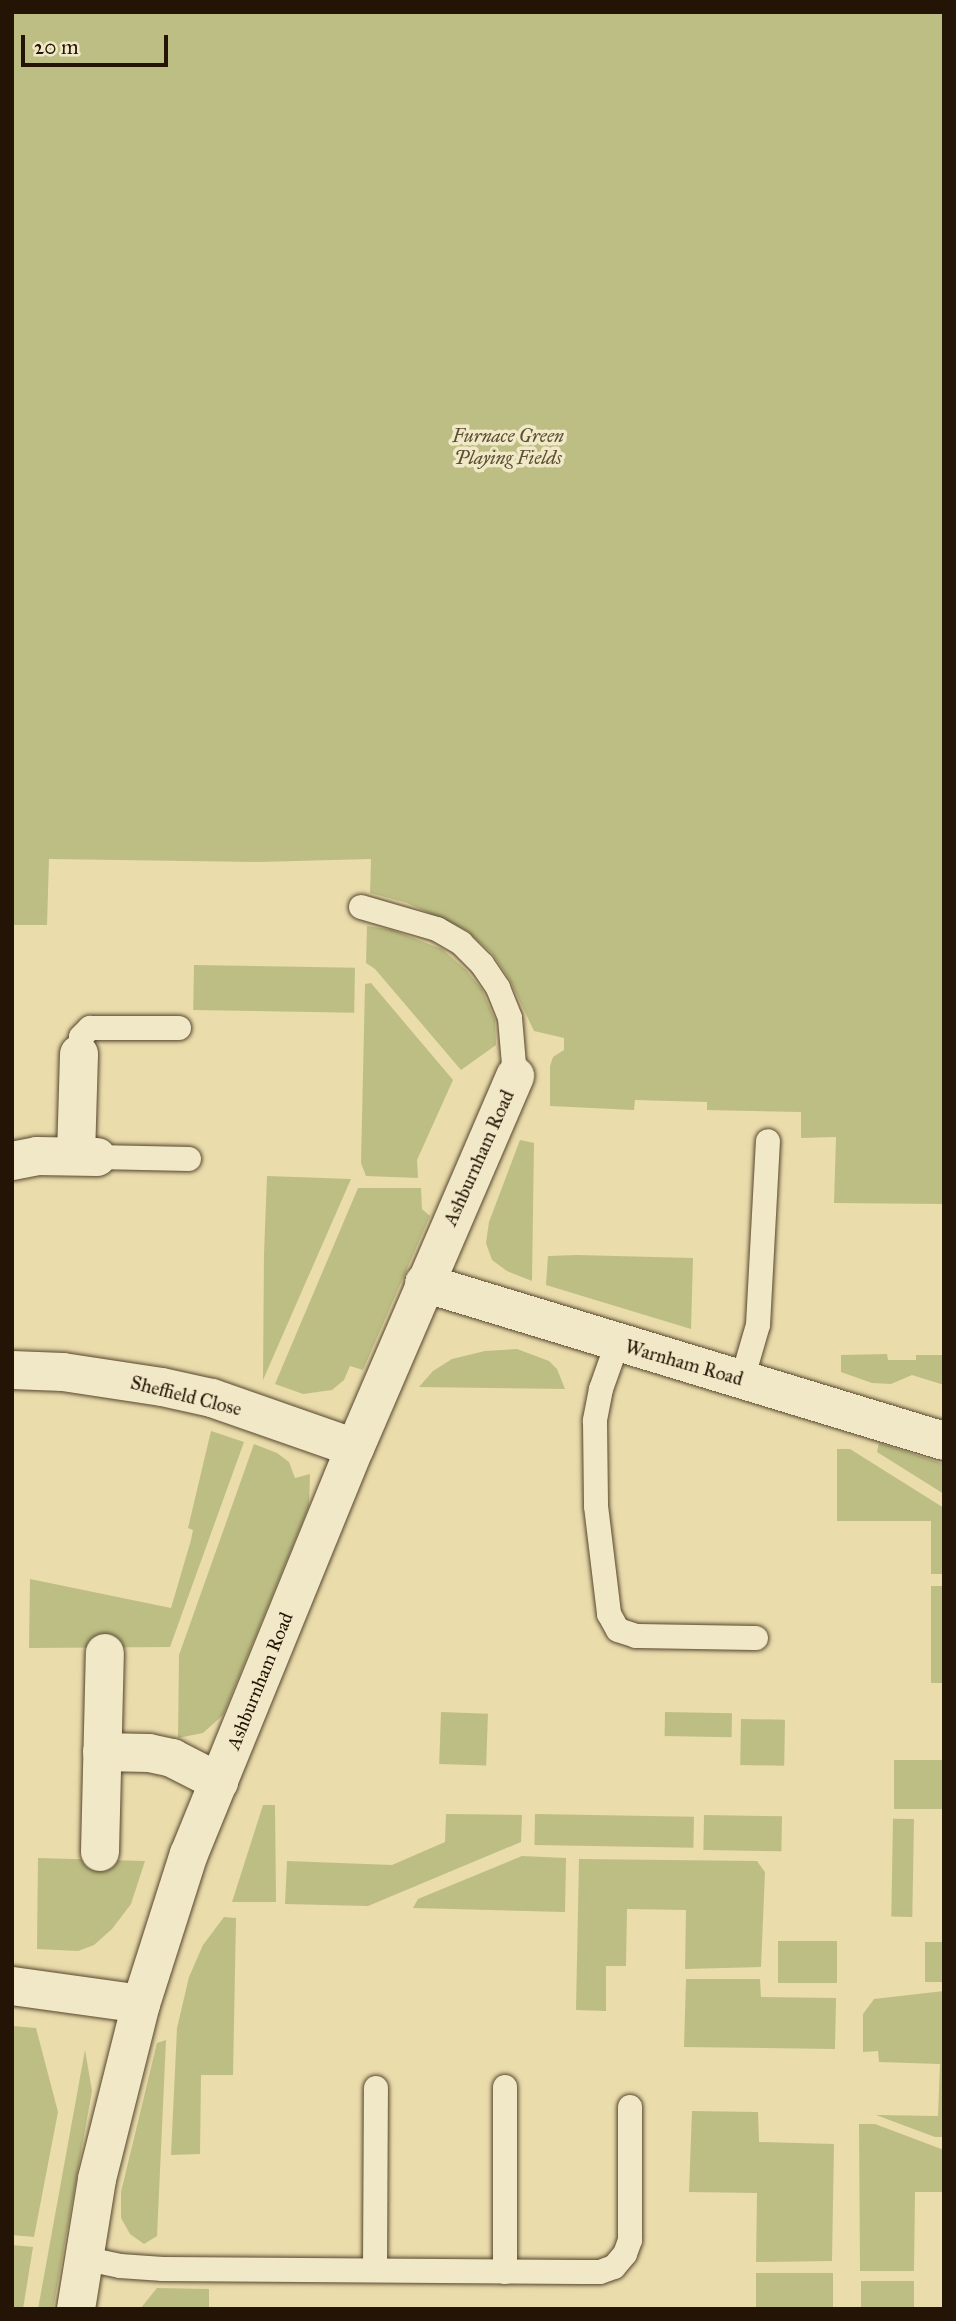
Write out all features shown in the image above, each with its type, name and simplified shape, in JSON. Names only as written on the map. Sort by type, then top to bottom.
[{"type":"street","points":[[12,1161],[29,1157],[86,1157],[79,1054]]},
{"type":"street","name":"Ashburnham Road","points":[[76,2309],[97,2179],[141,2004],[190,1854],[355,1448],[515,1076]]},
{"type":"street","name":"Warnham Road","points":[[424,1283],[617,1344],[944,1441]]},
{"type":"street","name":"Sheffield Close","points":[[12,1370],[102,1377],[200,1395],[355,1448]]},
{"type":"street","points":[[100,1852],[105,1653]]},
{"type":"street","points":[[103,1752],[149,1753],[172,1758],[219,1782]]},
{"type":"street","points":[[12,1986],[141,2004]]},
{"type":"lane","points":[[362,908],[436,929],[461,943],[482,964],[498,988],[510,1018],[515,1076]]},
{"type":"lane","points":[[79,1054],[81,1037],[90,1028],[178,1028]]},
{"type":"lane","points":[[742,1380],[758,1325],[768,1142]]},
{"type":"lane","points":[[86,1157],[189,1159]]},
{"type":"lane","points":[[617,1344],[601,1389],[595,1421],[596,1506],[609,1614],[618,1630],[636,1636],[756,1638]]},
{"type":"lane","points":[[505,2087],[505,2272]]},
{"type":"lane","points":[[376,2088],[376,2269]]},
{"type":"lane","points":[[83,2258],[120,2266],[163,2269],[600,2272],[614,2267],[625,2254],[630,2240],[629,2107]]},
{"type":"green space","name":"Furnace Green Playing Fields","points":[[12,12],[944,12],[944,1204],[834,1203],[836,1137],[801,1138],[801,1112],[707,1110],[707,1102],[635,1100],[634,1110],[550,1106],[550,1066],[553,1057],[564,1050],[564,1038],[534,1031],[509,978],[492,953],[466,930],[407,903],[370,893],[371,859],[258,862],[49,859],[47,925],[12,925]]},
{"type":"green space","points":[[367,926],[392,930],[442,949],[466,970],[482,990],[495,1020],[496,1045],[461,1070],[375,969],[366,963]]},
{"type":"green space","points":[[194,965],[355,968],[354,1013],[193,1010]]},
{"type":"green space","points":[[371,983],[453,1080],[417,1160],[418,1178],[366,1176],[361,1163],[365,984]]},
{"type":"green space","points":[[520,1140],[534,1143],[532,1281],[507,1271],[492,1260],[486,1243],[489,1222]]},
{"type":"green space","points":[[267,1176],[351,1179],[263,1380],[264,1254]]},
{"type":"green space","points":[[358,1188],[421,1188],[422,1209],[430,1216],[363,1370],[350,1366],[344,1380],[332,1390],[303,1394],[275,1384]]},
{"type":"green space","points":[[548,1256],[693,1258],[691,1329],[546,1285]]},
{"type":"green space","points":[[517,1349],[549,1361],[557,1369],[565,1389],[419,1387],[433,1371],[452,1359],[485,1351]]},
{"type":"green space","points":[[887,1354],[888,1360],[916,1360],[916,1355],[944,1355],[944,1385],[912,1375],[891,1384],[872,1383],[841,1372],[841,1355]]},
{"type":"green space","points":[[211,1431],[244,1442],[170,1647],[29,1648],[30,1579],[171,1608],[191,1540],[193,1530],[188,1528]]},
{"type":"green space","points":[[879,1443],[944,1464],[944,1494],[877,1452]]},
{"type":"green space","points":[[254,1444],[277,1453],[289,1462],[295,1478],[310,1474],[309,1506],[223,1715],[203,1733],[178,1738],[179,1655]]},
{"type":"green space","points":[[837,1449],[850,1449],[944,1508],[944,1574],[931,1574],[931,1521],[837,1521]]},
{"type":"green space","points":[[931,1586],[944,1586],[944,1683],[931,1683]]},
{"type":"green space","points":[[441,1712],[488,1714],[486,1766],[439,1764]]},
{"type":"green space","points":[[665,1712],[732,1713],[732,1737],[665,1736]]},
{"type":"green space","points":[[741,1719],[785,1720],[784,1766],[740,1765]]},
{"type":"green space","points":[[894,1760],[944,1760],[944,1809],[894,1809]]},
{"type":"green space","points":[[263,1805],[275,1805],[276,1902],[232,1902]]},
{"type":"green space","points":[[446,1814],[522,1815],[521,1842],[368,1906],[285,1904],[287,1861],[392,1865],[445,1842]]},
{"type":"green space","points":[[535,1814],[694,1817],[693,1848],[534,1845]]},
{"type":"green space","points":[[704,1815],[782,1816],[781,1851],[703,1850]]},
{"type":"green space","points":[[893,1819],[914,1819],[912,1917],[891,1917]]},
{"type":"green space","points":[[522,1856],[566,1858],[565,1912],[413,1908],[418,1899]]},
{"type":"green space","points":[[38,1858],[145,1861],[131,1904],[112,1929],[94,1945],[78,1951],[37,1949]]},
{"type":"green space","points":[[579,1859],[757,1861],[765,1872],[761,1967],[685,1969],[686,1910],[627,1909],[626,1966],[606,1966],[606,2011],[576,2010]]},
{"type":"green space","points":[[224,1917],[236,1918],[233,2075],[201,2075],[200,2154],[171,2155],[177,2028],[189,1977],[203,1945]]},
{"type":"green space","points":[[778,1941],[837,1941],[837,1983],[778,1983]]},
{"type":"green space","points":[[925,1942],[944,1942],[944,1982],[925,1982]]},
{"type":"green space","points":[[686,1979],[760,1979],[761,1997],[836,1998],[835,2049],[684,2047]]},
{"type":"green space","points":[[944,1991],[944,2137],[935,2137],[876,2115],[938,2116],[940,2064],[879,2062],[878,2051],[863,2052],[863,2014],[874,1999]]},
{"type":"green space","points":[[12,2026],[36,2028],[58,2112],[34,2237],[12,2235]]},
{"type":"green space","points":[[166,2040],[157,2236],[144,2244],[130,2234],[121,2218],[121,2192],[157,2043]]},
{"type":"green space","points":[[85,2050],[92,2091],[53,2309],[38,2309]]},
{"type":"green space","points":[[692,2111],[758,2112],[759,2142],[834,2144],[832,2261],[756,2262],[757,2193],[689,2192]]},
{"type":"green space","points":[[859,2124],[875,2124],[944,2150],[944,2192],[915,2192],[914,2271],[860,2271]]},
{"type":"green space","points":[[12,2245],[33,2247],[23,2309],[12,2309]]},
{"type":"green space","points":[[756,2273],[833,2273],[833,2309],[756,2309]]},
{"type":"green space","points":[[861,2281],[914,2281],[914,2309],[861,2309]]},
{"type":"green space","points":[[157,2288],[209,2289],[209,2309],[140,2309]]}]
